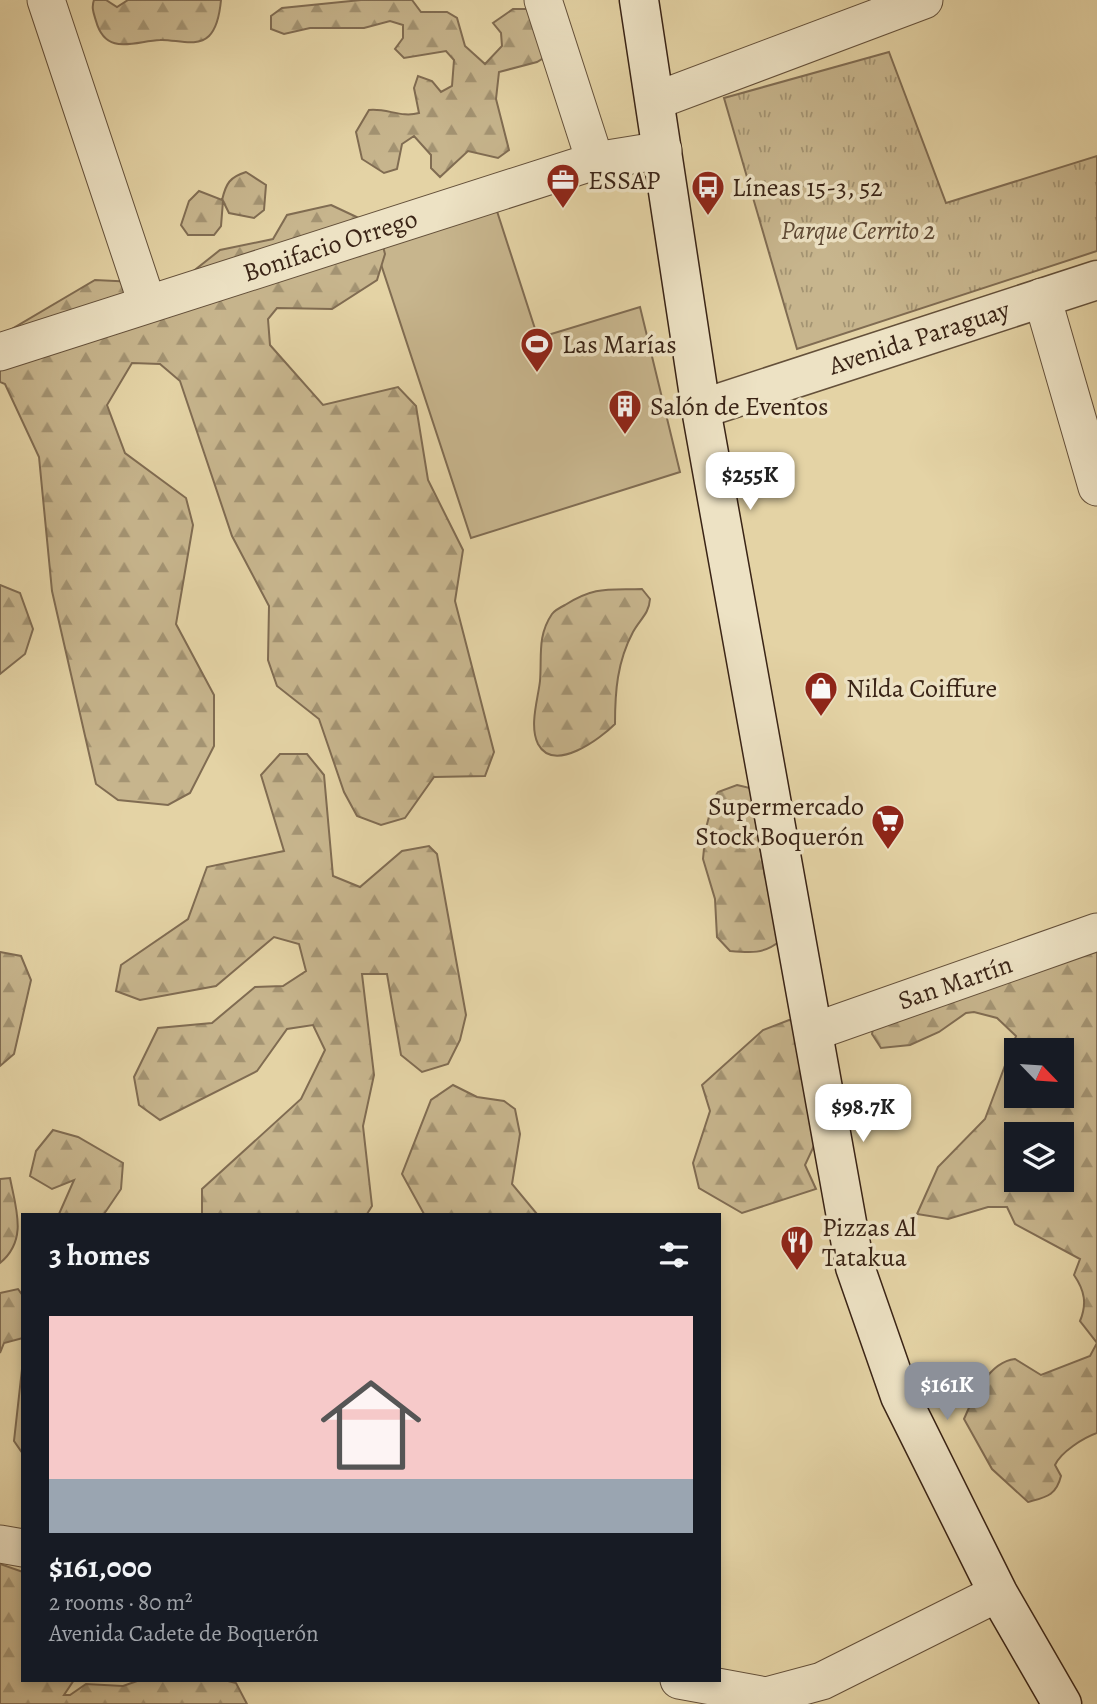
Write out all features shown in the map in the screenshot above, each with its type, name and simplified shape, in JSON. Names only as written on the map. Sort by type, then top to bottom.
[{"type":"main road","points":[[639,0],[701,409],[855,1267],[900,1396],[998,1593],[1062,1704]]},
{"type":"main road","name":"Avenida Paraguay","points":[[701,409],[1097,279]]},
{"type":"street","points":[[46,0],[148,303]]},
{"type":"street","points":[[543,0],[595,161]]},
{"type":"street","points":[[655,101],[924,0]]},
{"type":"street","name":"Bonifacio Orrego","points":[[0,352],[595,161],[663,150]]},
{"type":"street","points":[[1042,297],[1097,487]]},
{"type":"street","name":"San Martín","points":[[813,1032],[1097,932]]},
{"type":"street","points":[[0,1544],[21,1548]]},
{"type":"street","points":[[690,1682],[766,1696],[822,1681],[998,1593]]},
{"type":"green space","points":[[94,0],[106,0],[117,7],[128,0],[221,0],[214,29],[204,40],[160,40],[122,44],[107,39],[101,32],[93,11]]},
{"type":"green space","points":[[361,0],[412,0],[421,12],[447,12],[457,18],[465,46],[485,64],[502,46],[501,33],[493,23],[513,9],[539,9],[550,54],[537,62],[499,72],[496,99],[509,150],[498,158],[468,151],[440,177],[431,168],[431,155],[414,136],[402,144],[397,169],[384,173],[362,159],[356,132],[369,110],[419,113],[414,88],[418,76],[432,81],[441,92],[452,86],[454,60],[446,51],[404,58],[395,49],[403,38],[403,25],[390,21],[364,28],[310,28],[284,34],[271,29],[271,16],[282,8]]},
{"type":"green space","name":"Parque Cerrito 2","points":[[889,52],[946,203],[1097,156],[1097,251],[797,349],[724,98]]},
{"type":"green space","points":[[246,172],[266,185],[264,210],[254,218],[229,213],[223,201],[221,226],[214,235],[188,235],[181,225],[189,201],[199,191],[222,200],[230,182]]},
{"type":"green space","points":[[331,205],[378,227],[385,254],[377,280],[332,309],[277,308],[268,319],[270,345],[323,405],[398,387],[416,406],[428,480],[463,550],[455,601],[494,752],[485,776],[434,777],[405,818],[381,825],[357,816],[344,792],[319,719],[277,686],[268,660],[269,606],[232,536],[180,381],[160,364],[132,363],[107,405],[125,453],[186,498],[193,525],[176,624],[214,695],[214,746],[190,793],[168,805],[118,800],[96,784],[52,591],[39,457],[5,384],[0,382],[0,336],[95,280],[177,284],[220,250],[273,239],[287,215]]},
{"type":"green space","name":"Las Marías","points":[[495,205],[538,338],[640,307],[680,472],[471,538],[374,243]]},
{"type":"green space","points":[[0,585],[20,593],[33,629],[25,654],[0,674]]},
{"type":"green space","points":[[611,589],[642,589],[650,599],[649,604],[623,655],[616,689],[615,724],[589,744],[566,755],[555,756],[545,752],[535,737],[534,721],[542,639],[547,622],[558,609],[585,595]]},
{"type":"green space","points":[[280,754],[307,754],[324,775],[333,876],[360,887],[402,851],[429,846],[437,854],[466,1015],[460,1040],[448,1064],[422,1072],[401,1055],[387,974],[362,974],[374,1075],[363,1126],[372,1206],[368,1213],[202,1213],[202,1189],[301,1099],[325,1050],[313,1025],[287,1029],[257,1071],[160,1120],[139,1105],[134,1077],[158,1028],[212,1023],[255,987],[283,986],[306,971],[299,944],[274,937],[216,986],[140,1000],[116,991],[121,965],[188,919],[207,867],[284,851],[261,775]]},
{"type":"green space","points":[[737,785],[750,788],[765,877],[781,890],[780,941],[757,952],[730,951],[717,937],[715,899],[703,859],[706,828],[714,798],[718,792]]},
{"type":"green space","points":[[1097,936],[1097,1343],[1080,1321],[1084,1298],[1074,1275],[1080,1259],[1015,1224],[1007,1207],[988,1207],[948,1219],[917,1214],[938,1167],[985,1119],[1004,1068],[1004,1108],[1074,1108],[1074,1038],[1015,1038],[997,1018],[974,1012],[966,1013],[939,1032],[910,1045],[881,1048],[872,1034],[874,1023]]},
{"type":"green space","points":[[0,952],[21,956],[31,980],[14,1054],[0,1066]]},
{"type":"green space","points":[[789,1020],[816,1025],[834,1103],[805,1165],[816,1189],[742,1213],[699,1188],[693,1163],[710,1111],[702,1085],[763,1030]]},
{"type":"green space","points":[[453,1085],[477,1097],[504,1101],[515,1109],[520,1134],[512,1184],[536,1213],[423,1213],[402,1174],[431,1100]]},
{"type":"green space","points":[[53,1130],[78,1137],[123,1163],[121,1189],[105,1213],[59,1213],[74,1180],[52,1189],[30,1176],[36,1151]]},
{"type":"green space","points":[[10,1178],[17,1212],[17,1234],[9,1254],[0,1263],[0,1179]]},
{"type":"green space","points":[[18,1289],[21,1293],[21,1339],[4,1343],[0,1353],[0,1293]]},
{"type":"green space","points":[[1097,1343],[1097,1433],[1073,1446],[1058,1460],[1055,1465],[1061,1476],[1053,1492],[1028,1502],[992,1469],[964,1419],[983,1382],[1005,1362],[1015,1359],[1041,1375],[1090,1356]]},
{"type":"green space","points":[[21,1378],[21,1451],[14,1441]]},
{"type":"green space","points":[[0,1564],[21,1571],[21,1682],[73,1682],[64,1695],[70,1695],[86,1684],[123,1686],[134,1682],[232,1682],[236,1683],[247,1704],[0,1704]]},
{"type":"place","name":"ESSAP","points":[[563,210]]},
{"type":"place","name":"Líneas 15-3, 52","points":[[708,217]]},
{"type":"place","name":"Las Marías","points":[[537,374]]},
{"type":"place","name":"Salón de Eventos","points":[[625,436]]},
{"type":"place","name":"Nilda Coiffure","points":[[821,718]]},
{"type":"place","name":"Supermercado Stock Boquerón","points":[[888,851]]},
{"type":"place","name":"Pizzas Al Tatakua","points":[[797,1272]]}]
